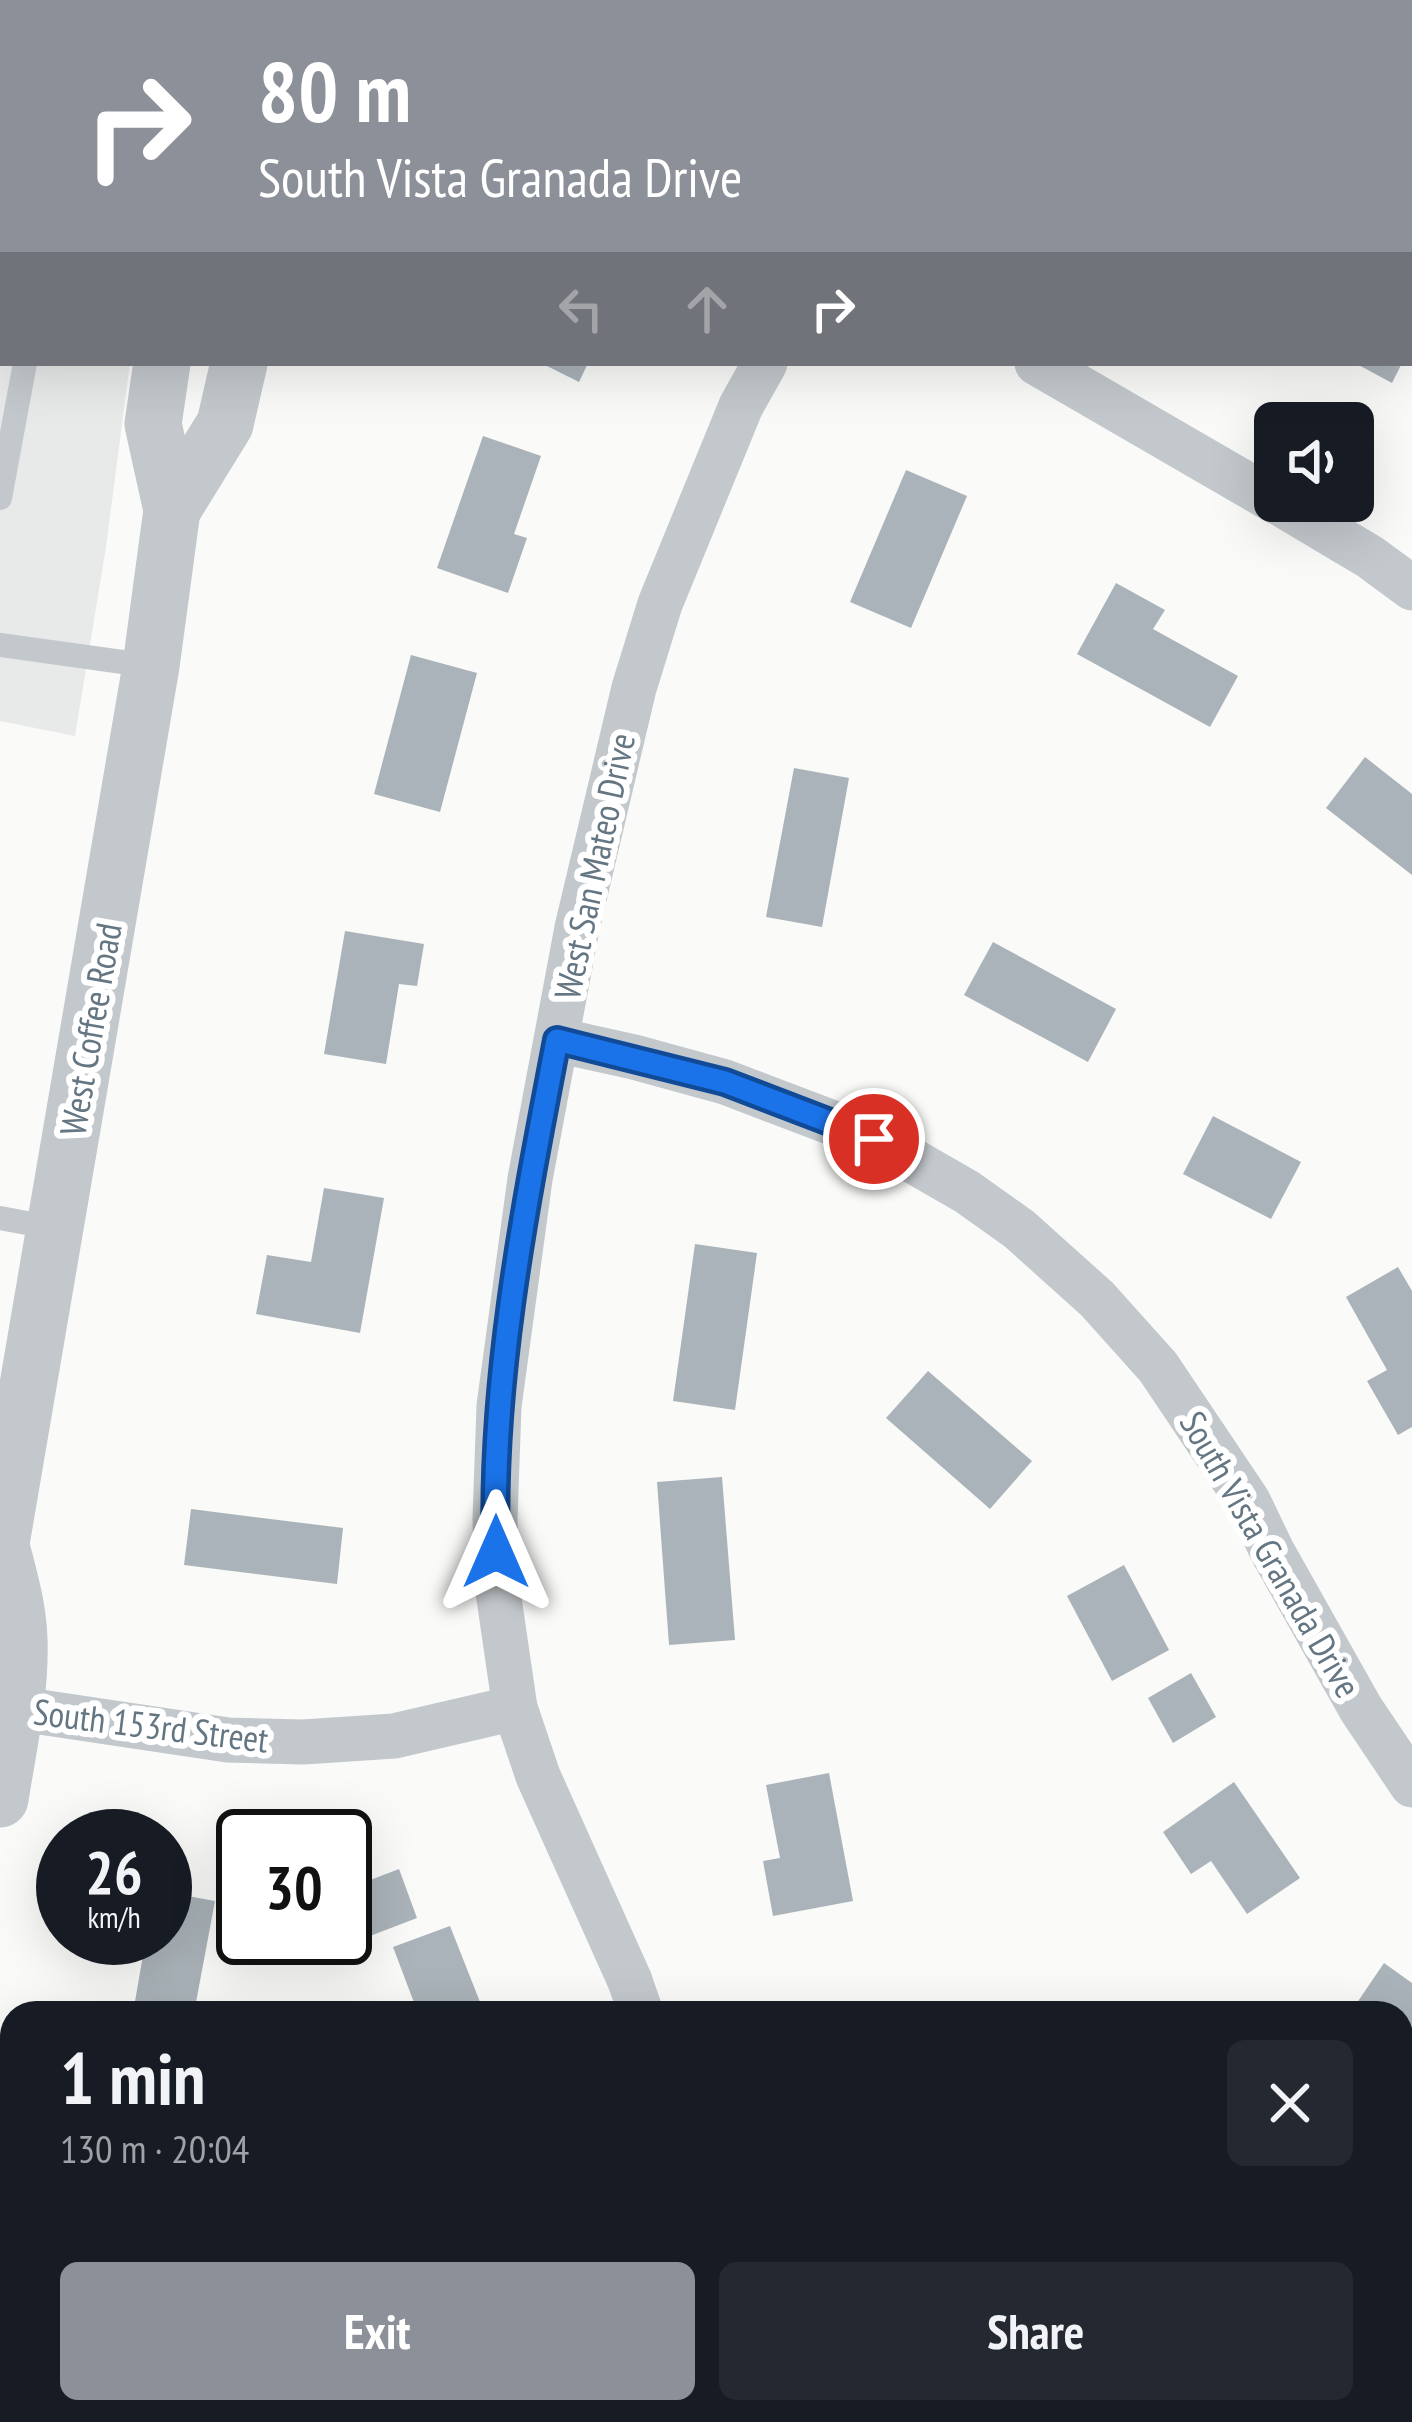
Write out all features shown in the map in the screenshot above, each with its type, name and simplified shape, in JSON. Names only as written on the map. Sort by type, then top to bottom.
[{"type":"street","name":"West Coffee Road","points":[[0,1799],[7,1707],[19,1642],[16,1603],[1,1547],[29,1333],[57,1228],[152,666],[172,511],[153,424],[162,366]]},
{"type":"street","name":"West Coffee Road","points":[[172,511],[225,424],[238,366]]},
{"type":"street","name":"West San Mateo Drive","points":[[637,2001],[538,1776],[515,1708],[497,1586],[499,1406],[530,1179],[577,928],[634,688],[660,604],[741,406],[763,366]]},
{"type":"street","points":[[1041,366],[1254,489]]},
{"type":"street","points":[[1311,522],[1412,588]]},
{"type":"street","name":"South Vista Granada Drive","points":[[557,1040],[725,1082],[874,1139],[968,1192],[1019,1229],[1097,1299],[1158,1367],[1248,1501],[1361,1708],[1412,1785]]},
{"type":"street","name":"South 153rd Street","points":[[7,1707],[228,1741],[303,1742],[394,1736],[515,1708]]},
{"type":"lane","points":[[0,498],[25,366]]},
{"type":"lane","points":[[0,645],[152,666]]},
{"type":"lane","points":[[0,1218],[57,1228]]},
{"type":"shaded area","points":[[0,366],[130,366],[75,736],[0,721]]},
{"type":"building","points":[[547,366],[587,366],[579,382]]},
{"type":"building","points":[[1361,366],[1400,366],[1392,383]]},
{"type":"building","points":[[483,436],[541,456],[514,534],[527,538],[508,593],[437,568]]},
{"type":"building","points":[[906,470],[967,496],[911,628],[850,602]]},
{"type":"building","points":[[1116,583],[1165,610],[1153,629],[1238,676],[1210,727],[1077,654]]},
{"type":"building","points":[[411,655],[477,673],[440,812],[374,794]]},
{"type":"building","points":[[1365,757],[1412,794],[1412,875],[1326,808]]},
{"type":"building","points":[[794,768],[849,778],[822,927],[766,917]]},
{"type":"building","points":[[345,931],[424,944],[417,986],[399,984],[386,1064],[324,1054]]},
{"type":"building","points":[[993,942],[1116,1009],[1088,1062],[964,995]]},
{"type":"building","points":[[1213,1116],[1301,1162],[1271,1219],[1183,1174]]},
{"type":"building","points":[[324,1188],[384,1198],[360,1333],[256,1314],[267,1255],[311,1262]]},
{"type":"building","points":[[695,1244],[757,1253],[735,1410],[673,1401]]},
{"type":"building","points":[[1398,1267],[1412,1291],[1412,1427],[1398,1435],[1367,1381],[1387,1370],[1346,1297]]},
{"type":"building","points":[[928,1371],[1032,1461],[990,1509],[886,1418]]},
{"type":"building","points":[[722,1477],[735,1640],[669,1645],[657,1482]]},
{"type":"building","points":[[191,1509],[343,1528],[337,1584],[184,1565]]},
{"type":"building","points":[[1124,1565],[1169,1650],[1112,1681],[1067,1596]]},
{"type":"building","points":[[1191,1673],[1216,1717],[1173,1743],[1148,1698]]},
{"type":"building","points":[[829,1773],[853,1901],[773,1916],[763,1861],[780,1858],[766,1785]]},
{"type":"building","points":[[1234,1782],[1300,1878],[1247,1914],[1211,1861],[1191,1874],[1163,1832]]},
{"type":"building","points":[[399,1869],[417,1918],[372,1935],[372,1879]]},
{"type":"building","points":[[192,1897],[215,1901],[196,2001],[135,2001],[141,1965],[192,1965]]},
{"type":"building","points":[[450,1926],[480,2001],[413,2001],[393,1947]]},
{"type":"building","points":[[1384,1963],[1412,1983],[1412,2001],[1358,2001]]},
{"type":"route","points":[[496,1552],[499,1406],[530,1179],[557,1040],[725,1082],[874,1139]]}]
